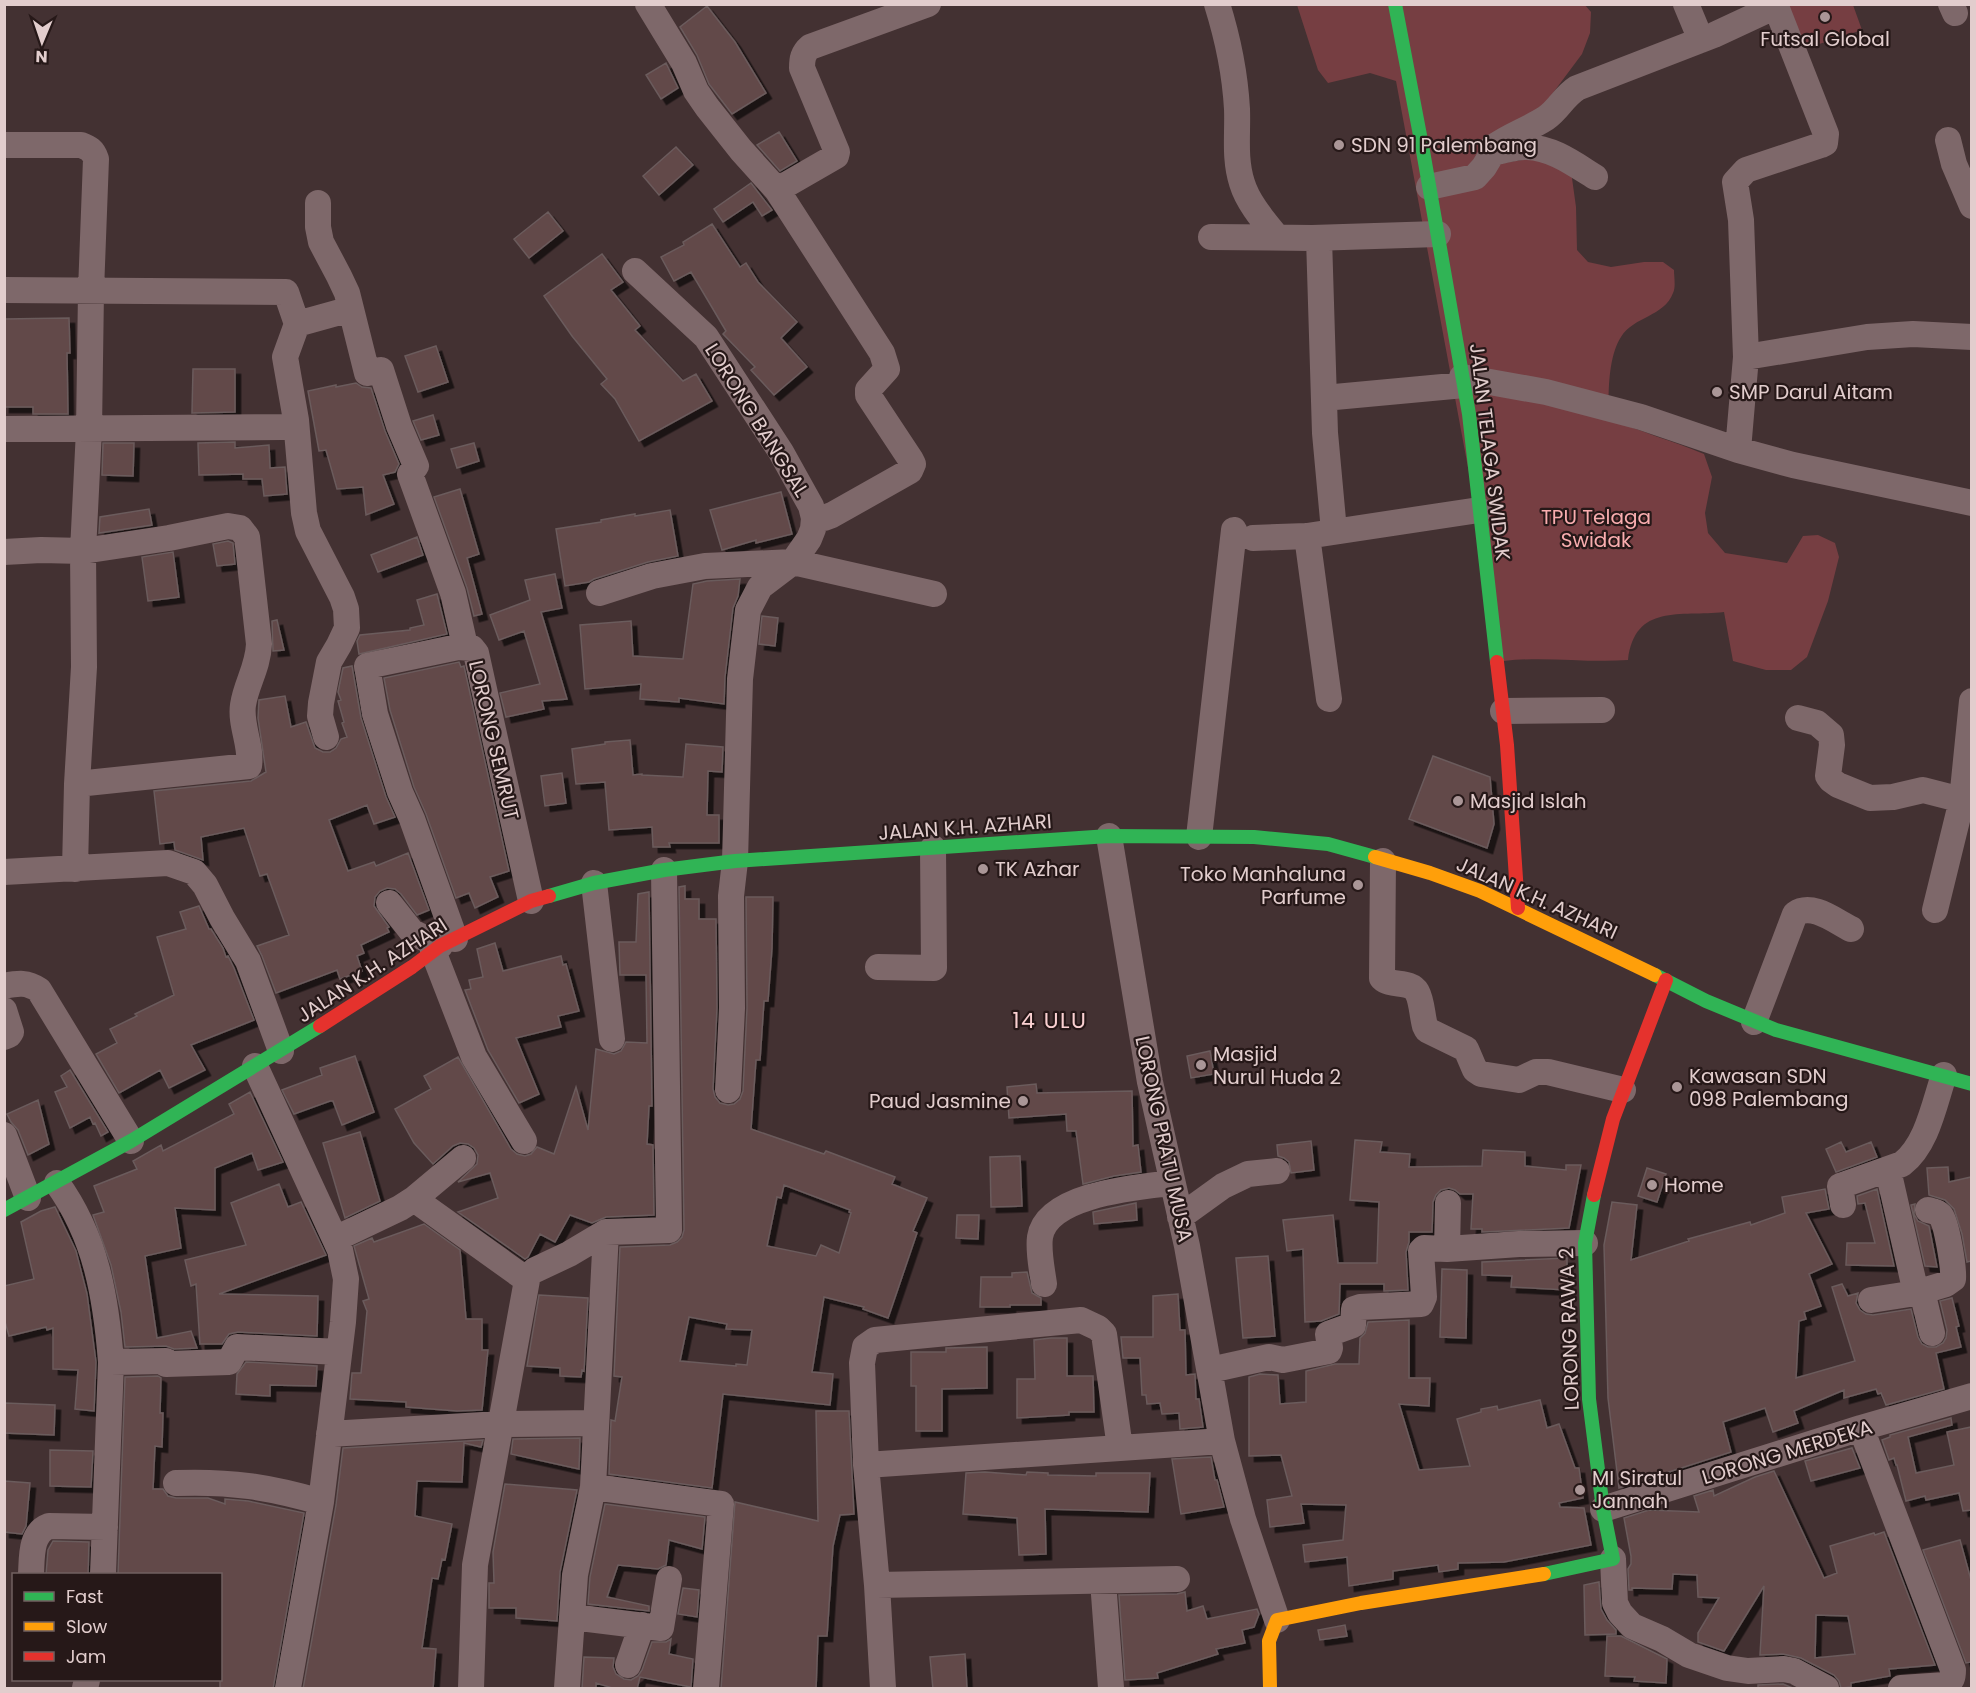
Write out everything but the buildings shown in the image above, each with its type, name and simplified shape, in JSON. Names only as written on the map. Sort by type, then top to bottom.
[{"type":"street","points":[[648,4],[684,63],[696,91],[706,106],[777,190],[882,353],[887,369],[868,390],[868,395],[913,465],[910,471],[848,507],[824,518],[814,518]]},
{"type":"street","points":[[777,190],[836,156],[837,153],[802,68],[805,51],[810,47],[928,4]]},
{"type":"street","points":[[1217,4],[1228,40],[1234,76],[1237,116],[1236,153],[1242,185],[1277,237]]},
{"type":"street","name":"JALAN TELAGA SWIDAK","points":[[1395,4],[1469,414],[1507,745],[1518,908]]},
{"type":"street","points":[[1686,4],[1708,38]]},
{"type":"street","points":[[1429,187],[1475,177],[1493,152],[1493,146],[1546,118],[1566,95],[1577,88],[1708,38],[1775,8],[1778,9],[1826,134],[1825,143],[1821,146],[1746,170],[1735,182],[1741,220],[1746,357],[1738,450]]},
{"type":"street","points":[[1948,140],[1954,164],[1971,206]]},
{"type":"street","points":[[4,145],[81,145],[94,152],[96,159],[89,429],[83,551],[84,667],[75,868]]},
{"type":"street","points":[[1493,152],[1528,147],[1543,150],[1557,154],[1595,177]]},
{"type":"street","points":[[318,203],[318,227],[321,242],[339,276],[351,309],[367,373],[381,370],[399,426],[416,466],[410,474],[453,593],[465,646]]},
{"type":"street","points":[[1211,237],[1438,234]]},
{"type":"street","points":[[1319,237],[1323,398],[1334,531]]},
{"type":"street","name":"LORONG BANGSAL","points":[[635,271],[706,337],[781,452],[811,506],[814,518],[809,539],[793,562],[760,587],[748,610],[740,679],[735,861],[731,896],[732,998],[728,1090]]},
{"type":"street","points":[[4,290],[286,292],[297,324],[285,357],[296,420],[304,513],[308,531],[346,609],[347,628],[328,662],[321,703],[320,716],[326,736]]},
{"type":"street","points":[[297,324],[351,309]]},
{"type":"street","points":[[1746,357],[1867,337],[1913,334],[1971,337]]},
{"type":"street","points":[[1323,398],[1463,381],[1546,392],[1641,417],[1738,450],[1793,465],[1971,503]]},
{"type":"street","points":[[4,429],[282,428]]},
{"type":"street","points":[[1199,837],[1243,534],[1307,536],[1479,510]]},
{"type":"street","points":[[4,552],[83,551],[169,538],[228,526],[240,528],[247,537],[259,644],[258,658],[243,702],[249,766],[77,784]]},
{"type":"street","points":[[1307,536],[1329,699]]},
{"type":"street","points":[[599,593],[652,576],[705,567],[793,562],[934,594]]},
{"type":"street","name":"LORONG SEMRUT","points":[[443,945],[412,819],[400,792],[375,714],[367,666],[465,646],[472,648],[476,653],[531,901]]},
{"type":"street","points":[[1935,910],[1962,800],[1971,701]]},
{"type":"street","points":[[1503,711],[1602,710]]},
{"type":"street","points":[[1798,718],[1817,723],[1831,735],[1832,746],[1828,776],[1830,780],[1846,789],[1870,798],[1880,799],[1923,790],[1962,800]]},
{"type":"street","name":"JALAN K.H. AZHARI","points":[[4,1210],[131,1141],[281,1051],[443,945],[531,901],[594,883],[664,870],[735,861],[1109,836],[1254,837],[1328,844],[1430,873],[1518,908],[1681,989],[1754,1022],[1971,1084]]},
{"type":"street","name":"LORONG PRATU MUSA","points":[[1109,836],[1150,1082],[1180,1217],[1222,1441],[1277,1620]]},
{"type":"street","points":[[878,967],[934,968],[933,848]]},
{"type":"street","points":[[1383,861],[1382,978],[1416,989],[1428,1030],[1466,1049],[1476,1070],[1481,1074],[1519,1080],[1530,1074],[1548,1072],[1623,1090]]},
{"type":"street","points":[[4,872],[168,863],[194,872],[205,885],[248,961],[281,1051]]},
{"type":"street","points":[[535,1270],[569,1254],[606,1232],[669,1230],[664,870]]},
{"type":"street","points":[[594,883],[612,1039]]},
{"type":"street","points":[[389,903],[412,932],[443,945],[474,1057],[524,1141]]},
{"type":"street","points":[[1754,1022],[1795,914],[1803,910],[1813,910],[1851,929]]},
{"type":"street","name":"LORONG RAWA 2","points":[[1613,1558],[1603,1509],[1589,1399],[1585,1243],[1597,1179],[1623,1090],[1666,980]]},
{"type":"street","points":[[4,986],[22,983],[39,990],[131,1141]]},
{"type":"street","points":[[4,1010],[10,1032],[4,1037]]},
{"type":"street","points":[[255,1066],[335,1239],[344,1263],[346,1279],[321,1502],[288,1689]]},
{"type":"street","points":[[1843,1205],[1840,1186],[1888,1170],[1911,1158],[1920,1146],[1944,1075]]},
{"type":"street","points":[[4,1135],[28,1198]]},
{"type":"street","points":[[335,1239],[407,1204],[464,1158]]},
{"type":"street","points":[[1888,1170],[1919,1292],[1932,1333]]},
{"type":"street","points":[[1180,1217],[1223,1186],[1248,1174],[1277,1171]]},
{"type":"street","points":[[57,1183],[78,1214],[105,1299],[111,1362],[103,1573]]},
{"type":"street","points":[[1044,1284],[1040,1237],[1044,1226],[1054,1216],[1070,1204],[1097,1194],[1172,1183]]},
{"type":"street","points":[[1447,1249],[1448,1203]]},
{"type":"street","points":[[407,1204],[527,1280],[475,1565],[471,1689]]},
{"type":"street","points":[[1871,1300],[1919,1292],[1952,1281],[1954,1275],[1942,1217],[1928,1210]]},
{"type":"street","points":[[567,1689],[574,1575],[593,1487],[606,1232]]},
{"type":"street","points":[[1210,1370],[1269,1357],[1283,1360],[1329,1351],[1328,1334],[1353,1326],[1354,1309],[1421,1304],[1424,1297],[1420,1251],[1424,1248],[1585,1243]]},
{"type":"street","points":[[883,1689],[878,1585],[866,1465],[862,1363],[865,1347],[875,1340],[1081,1320],[1098,1328],[1104,1334],[1120,1448]]},
{"type":"street","points":[[111,1362],[166,1361],[166,1364],[229,1362],[237,1347],[339,1352]]},
{"type":"street","name":"LORONG MERDEKA","points":[[1603,1509],[1971,1396]]},
{"type":"street","points":[[329,1434],[500,1424],[596,1423]]},
{"type":"street","points":[[1861,1428],[1953,1670],[1955,1682],[1951,1681],[1946,1685],[1901,1689]]},
{"type":"street","points":[[866,1465],[1222,1441]]},
{"type":"street","points":[[176,1483],[211,1482],[252,1485],[321,1502]]},
{"type":"street","points":[[593,1487],[721,1504],[706,1689]]},
{"type":"street","points":[[31,1573],[35,1540],[43,1528],[49,1526],[105,1527]]},
{"type":"street","points":[[1270,1689],[1269,1641],[1277,1620],[1524,1578],[1613,1558],[1615,1603],[1620,1613],[1632,1626],[1662,1639],[1689,1655],[1726,1668],[1738,1671],[1784,1669],[1794,1671],[1826,1689]]},
{"type":"street","points":[[878,1585],[1177,1579]]},
{"type":"street","points":[[572,1617],[661,1628],[669,1580]]},
{"type":"street","points":[[1103,1581],[1111,1689]]},
{"type":"street","points":[[628,1665],[642,1625]]},
{"type":"green space","name":"TPU Telaga Swidak","points":[[1584,4],[1591,12],[1590,33],[1582,54],[1500,164],[1519,160],[1537,160],[1553,163],[1571,171],[1576,207],[1577,250],[1588,262],[1611,267],[1644,262],[1663,262],[1674,270],[1674,288],[1669,301],[1627,330],[1617,345],[1610,376],[1609,418],[1704,454],[1712,477],[1705,513],[1708,533],[1725,553],[1787,563],[1803,536],[1818,535],[1835,543],[1839,557],[1828,601],[1807,657],[1791,670],[1766,670],[1733,661],[1724,612],[1676,614],[1650,621],[1640,629],[1632,642],[1628,660],[1504,661],[1396,81],[1370,73],[1328,83],[1318,70],[1297,5]]},
{"type":"green space","name":"Futsal Global","points":[[1788,5],[1853,5],[1862,30],[1804,49]]},
{"type":"traffic: fast","points":[[1395,4],[1469,414],[1497,662]]},
{"type":"traffic: fast","points":[[549,896],[594,883],[664,870],[735,861],[1109,836],[1254,837],[1328,844],[1375,857]]},
{"type":"traffic: fast","points":[[1655,975],[1706,1001],[1776,1030],[1972,1084]]},
{"type":"traffic: fast","points":[[4,1210],[131,1141],[320,1026]]},
{"type":"traffic: fast","points":[[1544,1574],[1613,1559],[1603,1509],[1589,1399],[1585,1243],[1594,1195]]},
{"type":"traffic: slow","points":[[1375,857],[1480,891],[1655,975]]},
{"type":"traffic: slow","points":[[1270,1688],[1269,1641],[1277,1620],[1361,1603],[1544,1574]]},
{"type":"traffic: jam","points":[[1497,662],[1507,745],[1518,908]]},
{"type":"traffic: jam","points":[[320,1026],[412,967],[440,946],[531,901],[549,896]]},
{"type":"traffic: jam","points":[[1594,1195],[1613,1119],[1666,980]]},
{"type":"place","name":"Futsal Global","points":[[1825,17]]},
{"type":"place","name":"SDN 91 Palembang","points":[[1339,145]]},
{"type":"place","name":"SMP Darul Aitam","points":[[1717,392]]},
{"type":"place","name":"Masjid Islah","points":[[1458,801]]},
{"type":"place","name":"TK Azhar","points":[[983,869]]},
{"type":"place","name":"Toko Manhaluna Parfume","points":[[1358,885]]},
{"type":"place","name":"Masjid Nurul Huda 2","points":[[1201,1065]]},
{"type":"place","name":"Kawasan SDN 098 Palembang","points":[[1677,1087]]},
{"type":"place","name":"Paud Jasmine","points":[[1023,1101]]},
{"type":"place","name":"Home","points":[[1652,1185]]},
{"type":"place","name":"MI Siratul Jannah","points":[[1580,1490]]},
{"type":"district","name":"14 ULU","points":[[1050,1020]]}]
